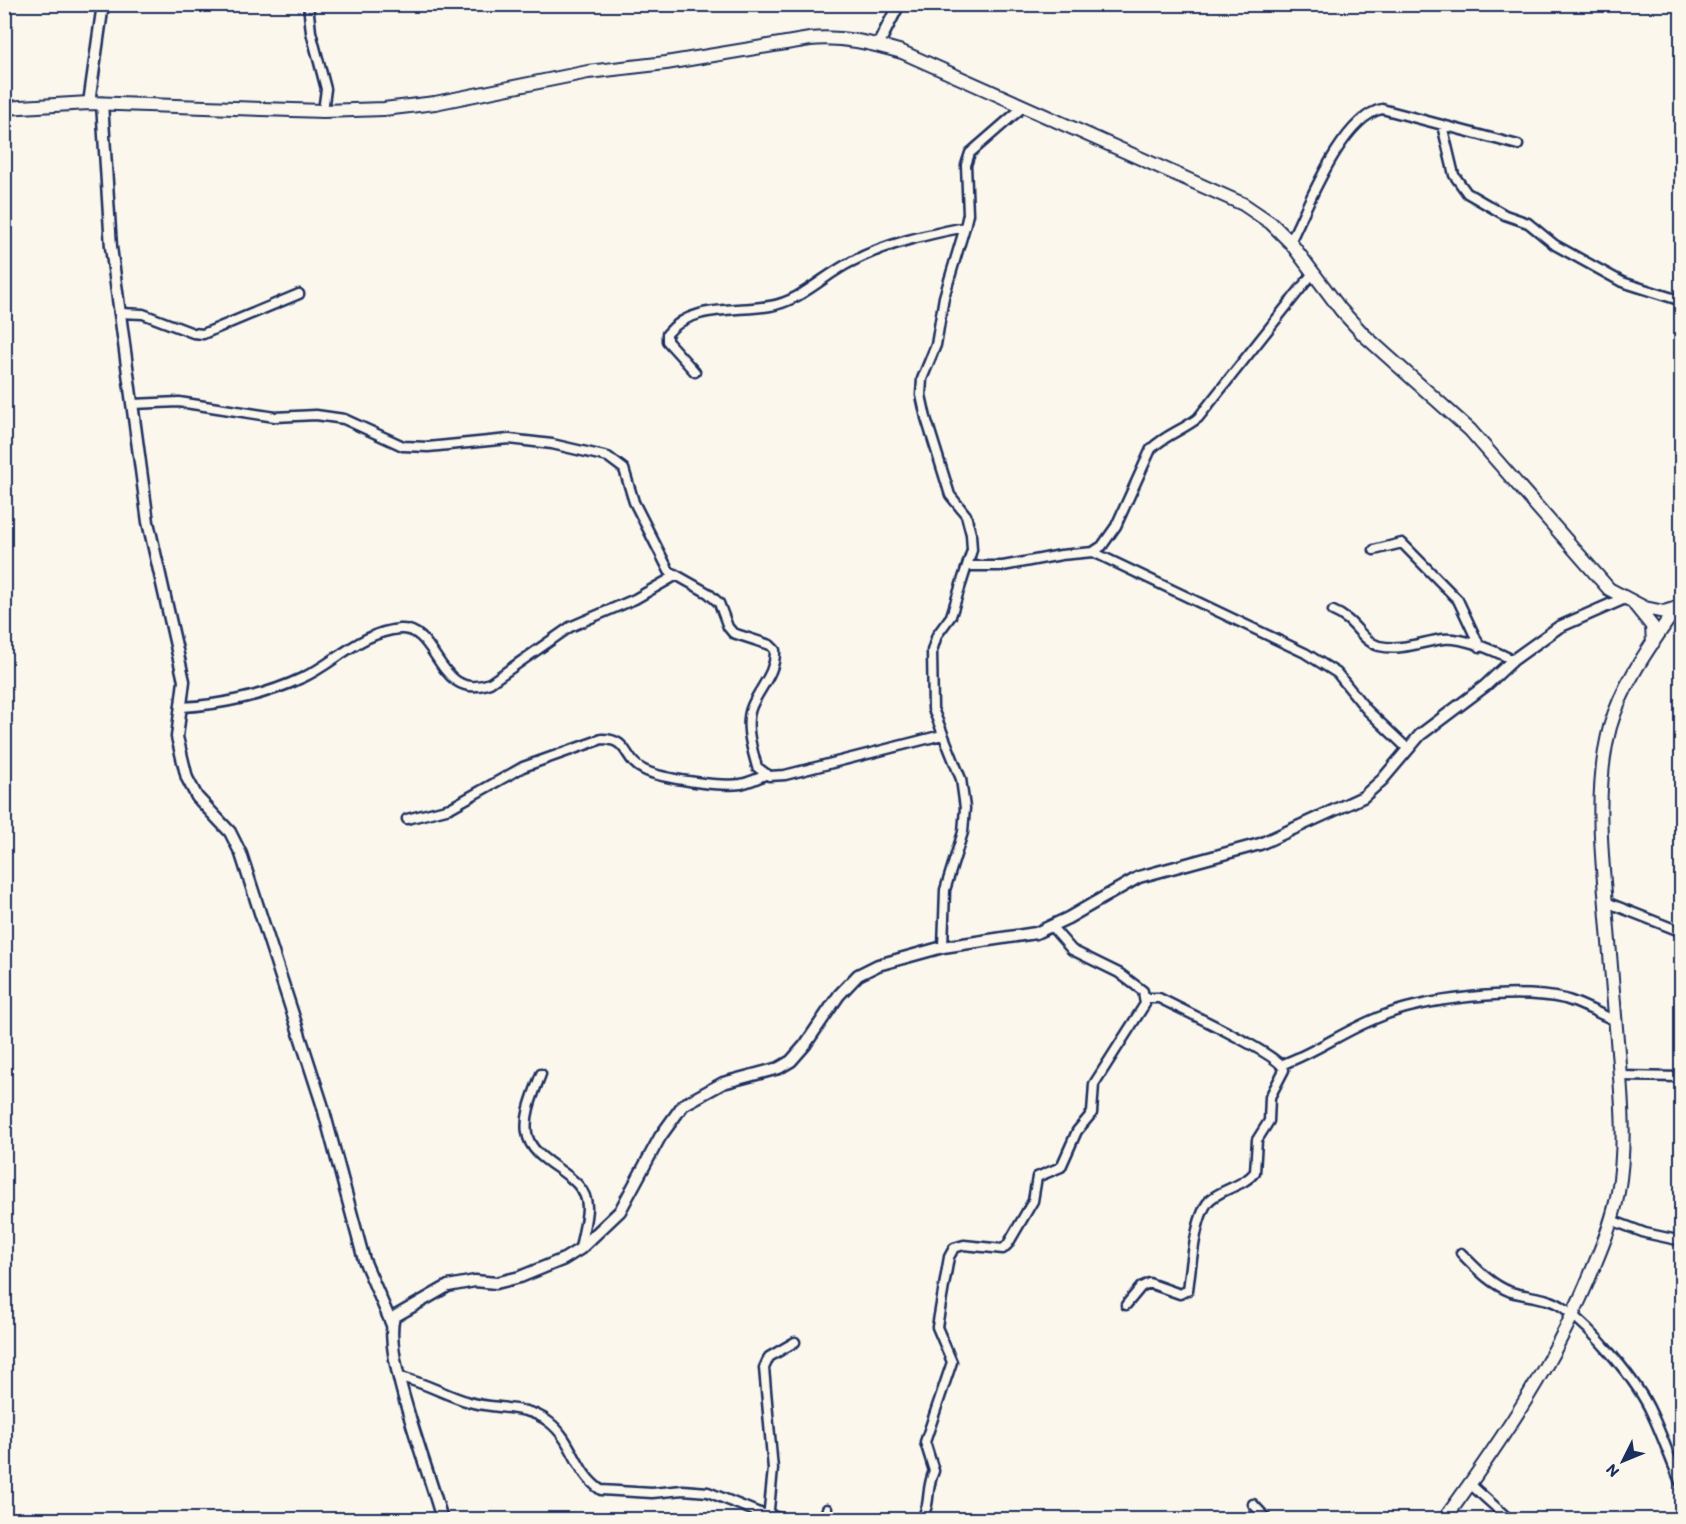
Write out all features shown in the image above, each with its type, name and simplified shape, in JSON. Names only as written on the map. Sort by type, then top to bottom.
[{"type":"main road","points":[[4,108],[95,103],[349,112],[435,103],[588,72],[666,63],[810,39],[832,37],[903,52],[1243,204],[1270,223],[1290,242],[1364,335],[1470,430],[1600,581],[1629,601],[1652,626],[1653,643]]},
{"type":"main road","points":[[1629,601],[1664,612],[1679,605]]},
{"type":"main road","points":[[1444,1520],[1539,1380],[1572,1317],[1611,1220],[1618,1193],[1622,1160],[1620,1076],[1600,817],[1605,750],[1624,690],[1679,605]]},
{"type":"street","points":[[103,4],[95,103],[119,313],[148,522],[184,681],[177,737],[187,778],[197,797],[230,832],[242,854],[322,1104],[364,1260],[392,1325],[405,1403],[434,1486],[442,1520]]},
{"type":"street","points":[[308,4],[311,32],[326,88],[323,111]]},
{"type":"street","points":[[878,45],[899,4]]},
{"type":"street","points":[[943,947],[945,890],[963,832],[965,808],[961,779],[933,709],[932,651],[937,635],[951,616],[972,550],[966,514],[950,495],[921,395],[924,369],[936,345],[944,297],[968,214],[966,165],[970,153],[1023,107]]},
{"type":"street","points":[[1290,242],[1344,139],[1359,120],[1370,111],[1382,109],[1518,145]]},
{"type":"street","points":[[1442,125],[1454,175],[1467,194],[1505,215],[1528,224],[1556,245],[1622,282],[1682,301]]},
{"type":"street","points":[[695,372],[667,341],[667,334],[680,320],[726,308],[772,306],[803,292],[850,262],[901,241],[965,227]]},
{"type":"street","points":[[967,566],[1003,566],[1061,555],[1093,552],[1102,546],[1116,526],[1151,449],[1159,441],[1188,426],[1198,418],[1313,273]]},
{"type":"street","points":[[119,313],[143,314],[193,333],[203,334],[299,294]]},
{"type":"street","points":[[132,404],[179,402],[275,417],[316,416],[344,419],[403,446],[428,447],[509,439],[552,444],[608,457],[624,469],[634,502],[664,565],[675,576],[708,593],[719,603],[728,627],[733,633],[770,645],[775,650],[776,660],[751,707],[749,728],[757,767],[767,774]]},
{"type":"street","points":[[1374,550],[1402,543],[1412,552],[1458,600],[1480,647]]},
{"type":"street","points":[[1093,552],[1305,652],[1337,673],[1367,710],[1408,749]]},
{"type":"street","points":[[182,707],[209,706],[281,686],[304,677],[334,656],[373,636],[401,629],[412,631],[421,639],[456,682],[465,687],[478,687],[490,683],[570,627],[635,599],[675,576]]},
{"type":"street","points":[[392,1325],[394,1317],[406,1308],[448,1286],[475,1281],[496,1283],[520,1277],[564,1259],[580,1249],[620,1211],[660,1137],[683,1105],[723,1083],[779,1068],[791,1061],[805,1046],[839,995],[858,975],[878,965],[943,947],[1012,938],[1051,926],[1139,877],[1260,844],[1363,797],[1382,780],[1408,749],[1513,660],[1559,627],[1629,601]]},
{"type":"street","points":[[1333,611],[1354,622],[1365,638],[1377,645],[1412,647],[1454,639],[1513,660]]},
{"type":"street","points":[[407,819],[450,808],[523,767],[602,739],[615,739],[620,742],[636,764],[645,771],[697,782],[742,784],[767,774],[785,775],[942,735]]},
{"type":"street","points":[[1606,902],[1682,932]]},
{"type":"street","points":[[1051,926],[1072,950],[1119,973],[1143,990],[1146,998]]},
{"type":"street","points":[[1146,998],[1159,998],[1283,1064],[1311,1054],[1378,1017],[1433,1002],[1527,993],[1567,1000],[1616,1021]]},
{"type":"street","points":[[921,1520],[929,1503],[928,1483],[934,1471],[925,1442],[952,1362],[937,1327],[949,1257],[954,1248],[964,1245],[1004,1249],[1008,1244],[1033,1201],[1037,1177],[1061,1167],[1077,1131],[1092,1113],[1094,1084],[1146,998]]},
{"type":"street","points":[[1126,1305],[1141,1287],[1149,1283],[1180,1294],[1188,1290],[1198,1229],[1209,1202],[1255,1172],[1257,1140],[1269,1121],[1270,1097],[1283,1075],[1283,1064]]},
{"type":"street","points":[[541,1074],[527,1119],[527,1135],[546,1161],[569,1178],[583,1194],[587,1206],[580,1249]]},
{"type":"street","points":[[1620,1076],[1682,1077]]},
{"type":"street","points":[[1611,1220],[1645,1233],[1682,1241]]},
{"type":"street","points":[[1461,1253],[1488,1280],[1509,1291],[1552,1302],[1564,1308],[1600,1342],[1632,1381],[1652,1413],[1682,1486]]},
{"type":"street","points":[[769,1517],[773,1469],[764,1368],[769,1357],[795,1342]]},
{"type":"street","points":[[400,1377],[429,1384],[471,1402],[534,1413],[561,1433],[577,1457],[579,1469],[601,1490],[642,1493],[683,1490],[708,1492],[769,1517],[789,1520]]},
{"type":"street","points":[[1470,1484],[1510,1520]]},
{"type":"street","points":[[1253,1504],[1268,1520]]},
{"type":"street","points":[[824,1520],[827,1509]]}]
